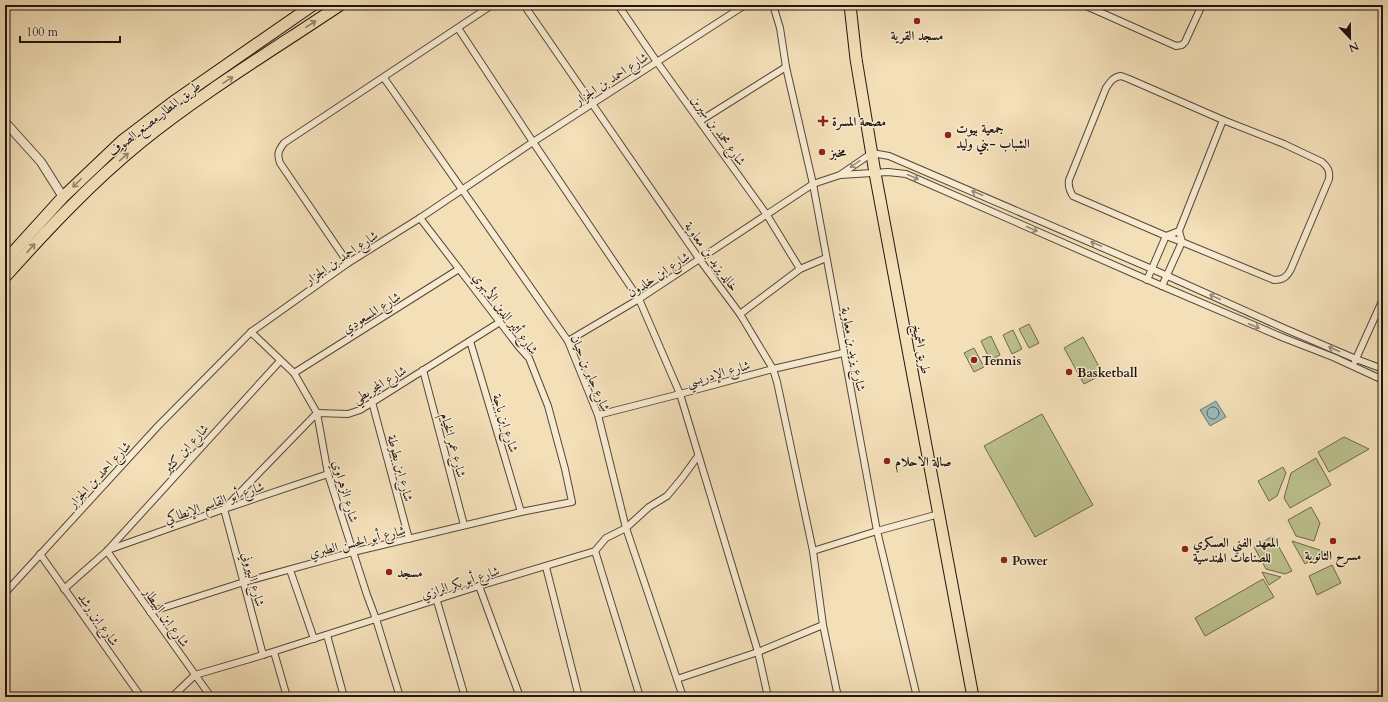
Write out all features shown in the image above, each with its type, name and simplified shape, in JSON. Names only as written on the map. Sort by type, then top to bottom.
[{"type":"highway","name":"طريق المطار مصنع الصوف","points":[[5,261],[62,197],[106,156],[158,113],[313,5]]},
{"type":"highway","name":"طريق المطار مصنع الصوف","points":[[5,277],[32,246],[87,191],[140,143],[181,112],[340,5]]},
{"type":"highway","name":"طريق اشميخ","points":[[850,5],[856,59],[875,173],[973,697]]},
{"type":"street","points":[[348,264],[280,163],[278,152],[284,144],[492,5]]},
{"type":"street","name":"خالد يزيد بن معاوية","points":[[524,5],[700,260],[740,314],[773,369],[779,390],[813,551],[823,625],[838,697]]},
{"type":"street","name":"شارع محمد بن سيرين","points":[[618,5],[656,62],[767,215],[800,269]]},
{"type":"street","name":"شارع احمد بن الجزار","points":[[5,593],[158,426],[251,332],[348,264],[420,218],[592,103],[745,5]]},
{"type":"street","name":"شارع يزيد بن معاوية","points":[[773,5],[780,28],[786,67],[813,184],[877,531],[917,697]]},
{"type":"street","points":[[1084,5],[1176,46],[1182,45],[1186,42],[1202,5]]},
{"type":"street","points":[[458,28],[639,299],[680,394],[758,652],[768,697]]},
{"type":"street","points":[[700,121],[786,67]]},
{"type":"street","points":[[1121,76],[1129,79],[1222,120],[1284,144],[1322,162],[1329,169],[1329,179],[1286,278],[1274,280],[1166,236],[1078,199],[1073,196],[1068,186],[1069,180],[1106,88],[1115,77],[1121,76]]},
{"type":"street","name":"شارع جابر بن حيان","points":[[384,78],[568,341],[598,415],[626,528],[682,697]]},
{"type":"street","points":[[1162,286],[1182,242],[1179,232],[1222,120]]},
{"type":"street","points":[[5,122],[41,162],[62,197]]},
{"type":"street","points":[[840,175],[872,153],[889,156],[1152,268],[1356,359],[1383,369]]},
{"type":"street","points":[[840,175],[888,172],[906,174],[1147,280],[1333,357],[1383,380]]},
{"type":"street","name":"شارع ابن خلدون","points":[[568,341],[639,299],[700,260],[813,184],[840,175]]},
{"type":"street","name":"شارع أثير الدين الأبهري","points":[[420,218],[529,358],[548,406],[565,469],[572,502]]},
{"type":"street","points":[[1147,280],[1166,236],[1179,232]]},
{"type":"street","points":[[740,314],[800,269],[826,258]]},
{"type":"street","name":"شارع المسعودي","points":[[294,373],[459,269]]},
{"type":"street","points":[[1352,367],[1383,299]]},
{"type":"street","name":"شارع المجريطي","points":[[317,413],[348,414],[360,410],[500,322]]},
{"type":"street","name":"شارع الزهراوي","points":[[251,332],[294,373],[317,413],[328,474],[400,697]]},
{"type":"street","name":"شارع ابن باجة","points":[[470,341],[521,512]]},
{"type":"street","name":"شارع الإدريسي","points":[[598,415],[773,369],[843,353]]},
{"type":"street","name":"شارع ابن كثير","points":[[64,589],[107,551],[280,361]]},
{"type":"street","name":"شارع عمر الخيام","points":[[423,370],[464,525]]},
{"type":"street","name":"شارع ابن بطوطة","points":[[372,402],[409,539]]},
{"type":"street","points":[[224,509],[317,413]]},
{"type":"street","name":"شارع أبو بكر الرازي","points":[[195,674],[274,652],[437,601],[479,586],[595,551],[606,538],[626,528],[649,507],[668,496],[698,456]]},
{"type":"street","name":"شارع أبو القاسم الإنطاكي","points":[[107,551],[328,474]]},
{"type":"street","name":"شارع أبو الحسن الطبري","points":[[150,612],[244,582],[353,552],[464,525],[572,502]]},
{"type":"street","name":"شارع البيروني","points":[[224,509],[263,655]]},
{"type":"street","points":[[813,551],[939,514]]},
{"type":"street","name":"شارع ابن البيطار","points":[[107,551],[210,697]]},
{"type":"street","points":[[595,551],[640,697]]},
{"type":"street","name":"شارع ابن رشد","points":[[40,554],[141,697]]},
{"type":"street","points":[[546,567],[579,697]]},
{"type":"street","points":[[290,570],[314,639]]},
{"type":"street","points":[[479,586],[520,697]]},
{"type":"street","points":[[437,601],[465,697]]},
{"type":"street","points":[[677,679],[758,652],[823,625]]},
{"type":"street","points":[[327,635],[344,697]]},
{"type":"street","points":[[274,652],[287,697]]},
{"type":"street","points":[[172,697],[195,674]]},
{"type":"green space","points":[[1029,324],[1039,343],[1029,348],[1019,329]]},
{"type":"green space","points":[[1013,330],[1022,349],[1012,354],[1003,335]]},
{"type":"green space","name":"Tennis","points":[[991,336],[1000,355],[990,360],[981,341]]},
{"type":"green space","points":[[1083,337],[1103,374],[1084,384],[1064,348]]},
{"type":"green space","name":"Tennis","points":[[974,348],[984,367],[974,372],[964,353]]},
{"type":"green space","points":[[1042,414],[1093,505],[1035,537],[984,446]]},
{"type":"green space","points":[[1344,437],[1369,449],[1329,472],[1318,452]]},
{"type":"green space","points":[[1316,458],[1331,485],[1290,508],[1284,498],[1291,473]]},
{"type":"green space","points":[[1283,467],[1286,473],[1277,496],[1269,501],[1258,481]]},
{"type":"green space","points":[[1311,507],[1320,523],[1314,541],[1296,536],[1288,520]]},
{"type":"green space","points":[[1273,536],[1292,571],[1285,574],[1266,569],[1254,547]]},
{"type":"green space","points":[[1292,541],[1326,552],[1305,564]]},
{"type":"green space","points":[[1332,565],[1341,583],[1317,595],[1309,576]]},
{"type":"green space","points":[[1262,572],[1281,577],[1269,585]]},
{"type":"green space","points":[[1263,579],[1274,597],[1205,636],[1195,618]]},
{"type":"water","points":[[1216,401],[1226,417],[1210,426],[1200,410]]},
{"type":"place","name":"مسجد القرية","points":[[917,21]]},
{"type":"place","name":"مصحة المسرة","points":[[823,121]]},
{"type":"place","name":"جمعية بيوت الشباب -بني وليد","points":[[948,135]]},
{"type":"place","name":"مخبز","points":[[822,152]]},
{"type":"place","name":"Tennis","points":[[974,360]]},
{"type":"place","name":"Basketball","points":[[1069,372]]},
{"type":"place","name":"صالة الاحلام","points":[[887,461]]},
{"type":"place","name":"مسرح الثانوية","points":[[1333,541]]},
{"type":"place","name":"المعهد الفني العسكري للصناعات الهندسية","points":[[1185,549]]},
{"type":"place","name":"Power","points":[[1004,560]]},
{"type":"place","name":"مسجد","points":[[389,572]]}]
